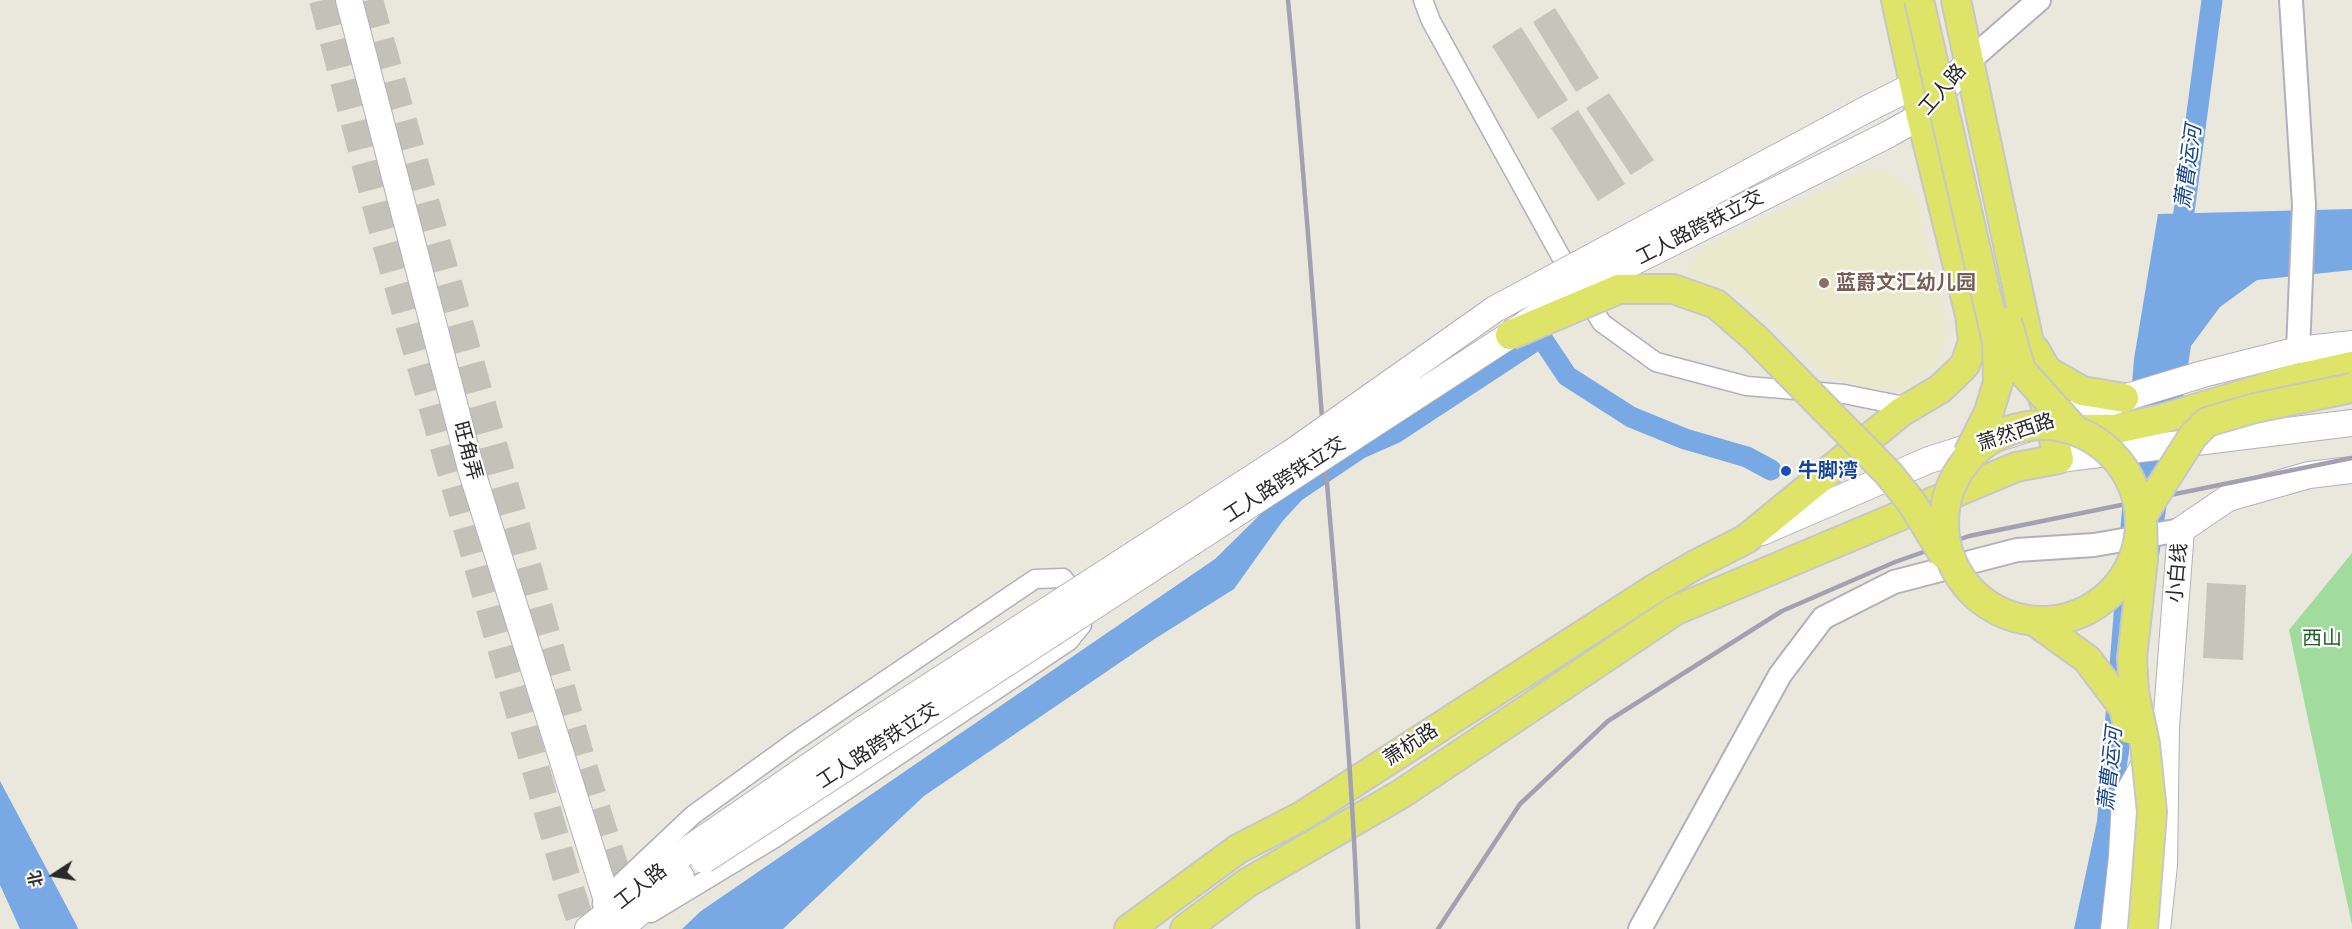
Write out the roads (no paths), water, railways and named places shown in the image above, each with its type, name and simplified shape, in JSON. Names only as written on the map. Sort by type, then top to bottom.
[{"type":"main road","name":"旺角弄","points":[[349,0],[471,469],[606,897]]},
{"type":"main road","points":[[1746,538],[1909,407],[1940,389],[1965,365],[1973,341],[1970,315],[1921,116],[1896,0]]},
{"type":"main road","points":[[1918,0],[1997,342],[1998,382],[1989,412],[1948,493],[1943,524],[1949,556],[1964,584]]},
{"type":"main road","points":[[1935,0],[2010,339],[2021,370],[2062,426],[2099,442],[2120,462],[2133,485],[2142,516],[2143,560],[2133,658],[2134,692],[2145,744],[2151,812],[2143,929]]},
{"type":"main road","points":[[1956,0],[2028,338],[2062,426],[2059,459]]},
{"type":"main road","name":"工人路","points":[[1869,108],[1915,84],[1970,60]]},
{"type":"main road","name":"工人路","points":[[1887,135],[1921,116],[1970,60]]},
{"type":"main road","name":"工人路跨铁立交","points":[[699,853],[859,732],[1291,453],[1495,309],[1869,108]]},
{"type":"main road","name":"工人路跨铁立交","points":[[699,853],[1510,334],[1563,297],[1887,135]]},
{"type":"main road","points":[[1510,334],[1619,289],[1673,289],[1716,304],[1755,338],[1889,474],[1912,503],[1964,584],[1984,604],[2009,617],[2037,622],[2066,620],[2093,609],[2116,590],[2132,565],[2142,516],[2193,436],[2207,422],[2254,408],[2352,388]]},
{"type":"main road","points":[[2028,338],[2047,371],[2082,390],[2124,398]]},
{"type":"main road","name":"萧然西路","points":[[1695,565],[1746,538],[1929,460],[2062,426],[2124,398],[2203,374],[2298,350],[2352,344]]},
{"type":"main road","points":[[1962,464],[1985,442],[2014,428],[2046,424],[2116,429],[2158,420],[2294,379],[2352,366]]},
{"type":"main road","name":"萧然西路","points":[[1714,594],[2016,466],[2352,423]]},
{"type":"main road","name":"小白线","points":[[2157,929],[2164,865],[2166,727],[2181,530],[2228,498],[2309,476],[2352,470]]},
{"type":"main road","name":"萧杭路","points":[[1129,929],[1238,849],[1302,816],[1695,565]]},
{"type":"main road","name":"萧杭路","points":[[1185,929],[1247,883],[1401,794],[1676,610],[1714,594]]},
{"type":"main road","points":[[2037,622],[2087,660],[2124,708],[2135,757],[2140,805],[2128,929]]},
{"type":"main road","points":[[2114,929],[2122,857],[2125,799],[2166,727]]},
{"type":"main road","name":"工人路","points":[[590,928],[699,853]]},
{"type":"main road","name":"工人路","points":[[622,929],[675,882],[699,853]]},
{"type":"street","points":[[1423,0],[1431,21],[1572,275],[1602,323],[1656,362],[1747,386],[1844,394],[1909,407]]},
{"type":"street","points":[[1970,60],[2039,0]]},
{"type":"street","points":[[2291,0],[2304,205],[2298,350]]},
{"type":"street","points":[[1640,929],[1780,675],[1823,618],[1894,582],[2017,550],[2094,545],[2181,530]]},
{"type":"street","points":[[590,928],[606,897],[693,815],[794,742],[1035,579],[1063,578],[1076,596],[1082,625],[1069,641],[774,838],[683,896],[622,929]]},
{"type":"water","points":[[2352,209],[2352,270],[2257,280],[2220,307],[2191,346],[2102,929],[2074,929],[2097,821],[2134,359],[2158,214]]},
{"type":"water","points":[[1281,494],[1294,505],[1234,589],[1153,640],[924,796],[783,929],[682,929],[701,911],[1215,559]]},
{"type":"water","points":[[0,781],[78,929],[20,929],[0,885]]},
{"type":"waterway","name":"萧曹运河","points":[[2180,242],[2212,0]]},
{"type":"waterway","points":[[1270,519],[1295,492],[1359,449],[1395,433],[1541,337],[1567,376],[1631,417],[1685,439],[1747,457],[1771,470]]},
{"type":"tunnel","points":[[323,0],[386,243],[583,929]]},
{"type":"tunnel","points":[[369,0],[583,766],[628,910]]},
{"type":"railway","points":[[1288,0],[1346,712],[1358,929]]},
{"type":"railway","points":[[1438,929],[1520,804],[1608,721],[1782,611],[1895,562],[1969,536],[2352,458]]},
{"type":"place","name":"蓝爵文汇幼儿园","points":[[1824,283]]},
{"type":"place","name":"牛脚湾","points":[[1786,471]]},
{"type":"park label","name":"西山","points":[[2322,639]]}]
